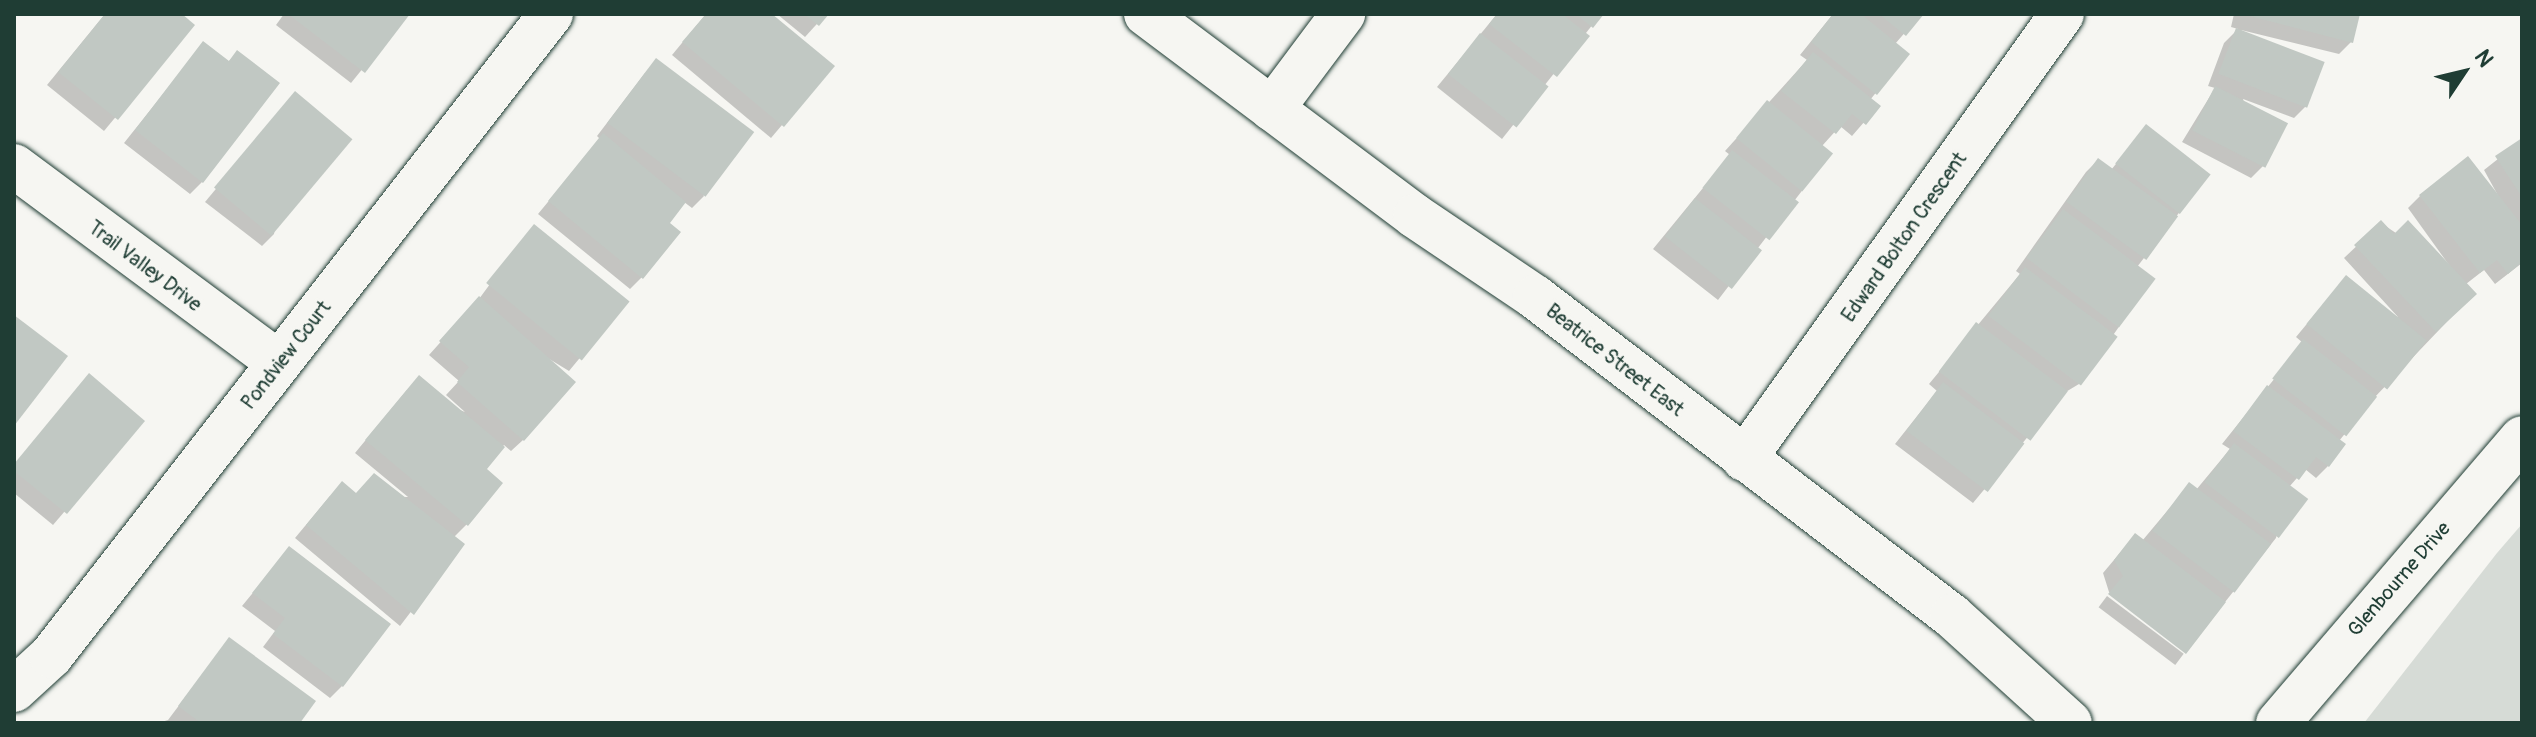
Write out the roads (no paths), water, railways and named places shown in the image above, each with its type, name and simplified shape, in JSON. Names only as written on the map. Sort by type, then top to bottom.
[{"type":"street","name":"Pondview Court","points":[[14,690],[51,656],[551,14]]},
{"type":"street","name":"Beatrice Street East","points":[[1146,14],[1272,109],[1535,297],[1952,616],[2070,723]]},
{"type":"street","points":[[1272,109],[1343,14]]},
{"type":"street","name":"Edward Bolton Crescent","points":[[1744,459],[2062,14]]},
{"type":"street","name":"Trail Valley Drive","points":[[14,166],[279,363]]},
{"type":"street","name":"Glenbourne Drive","points":[[2278,723],[2522,438]]}]
